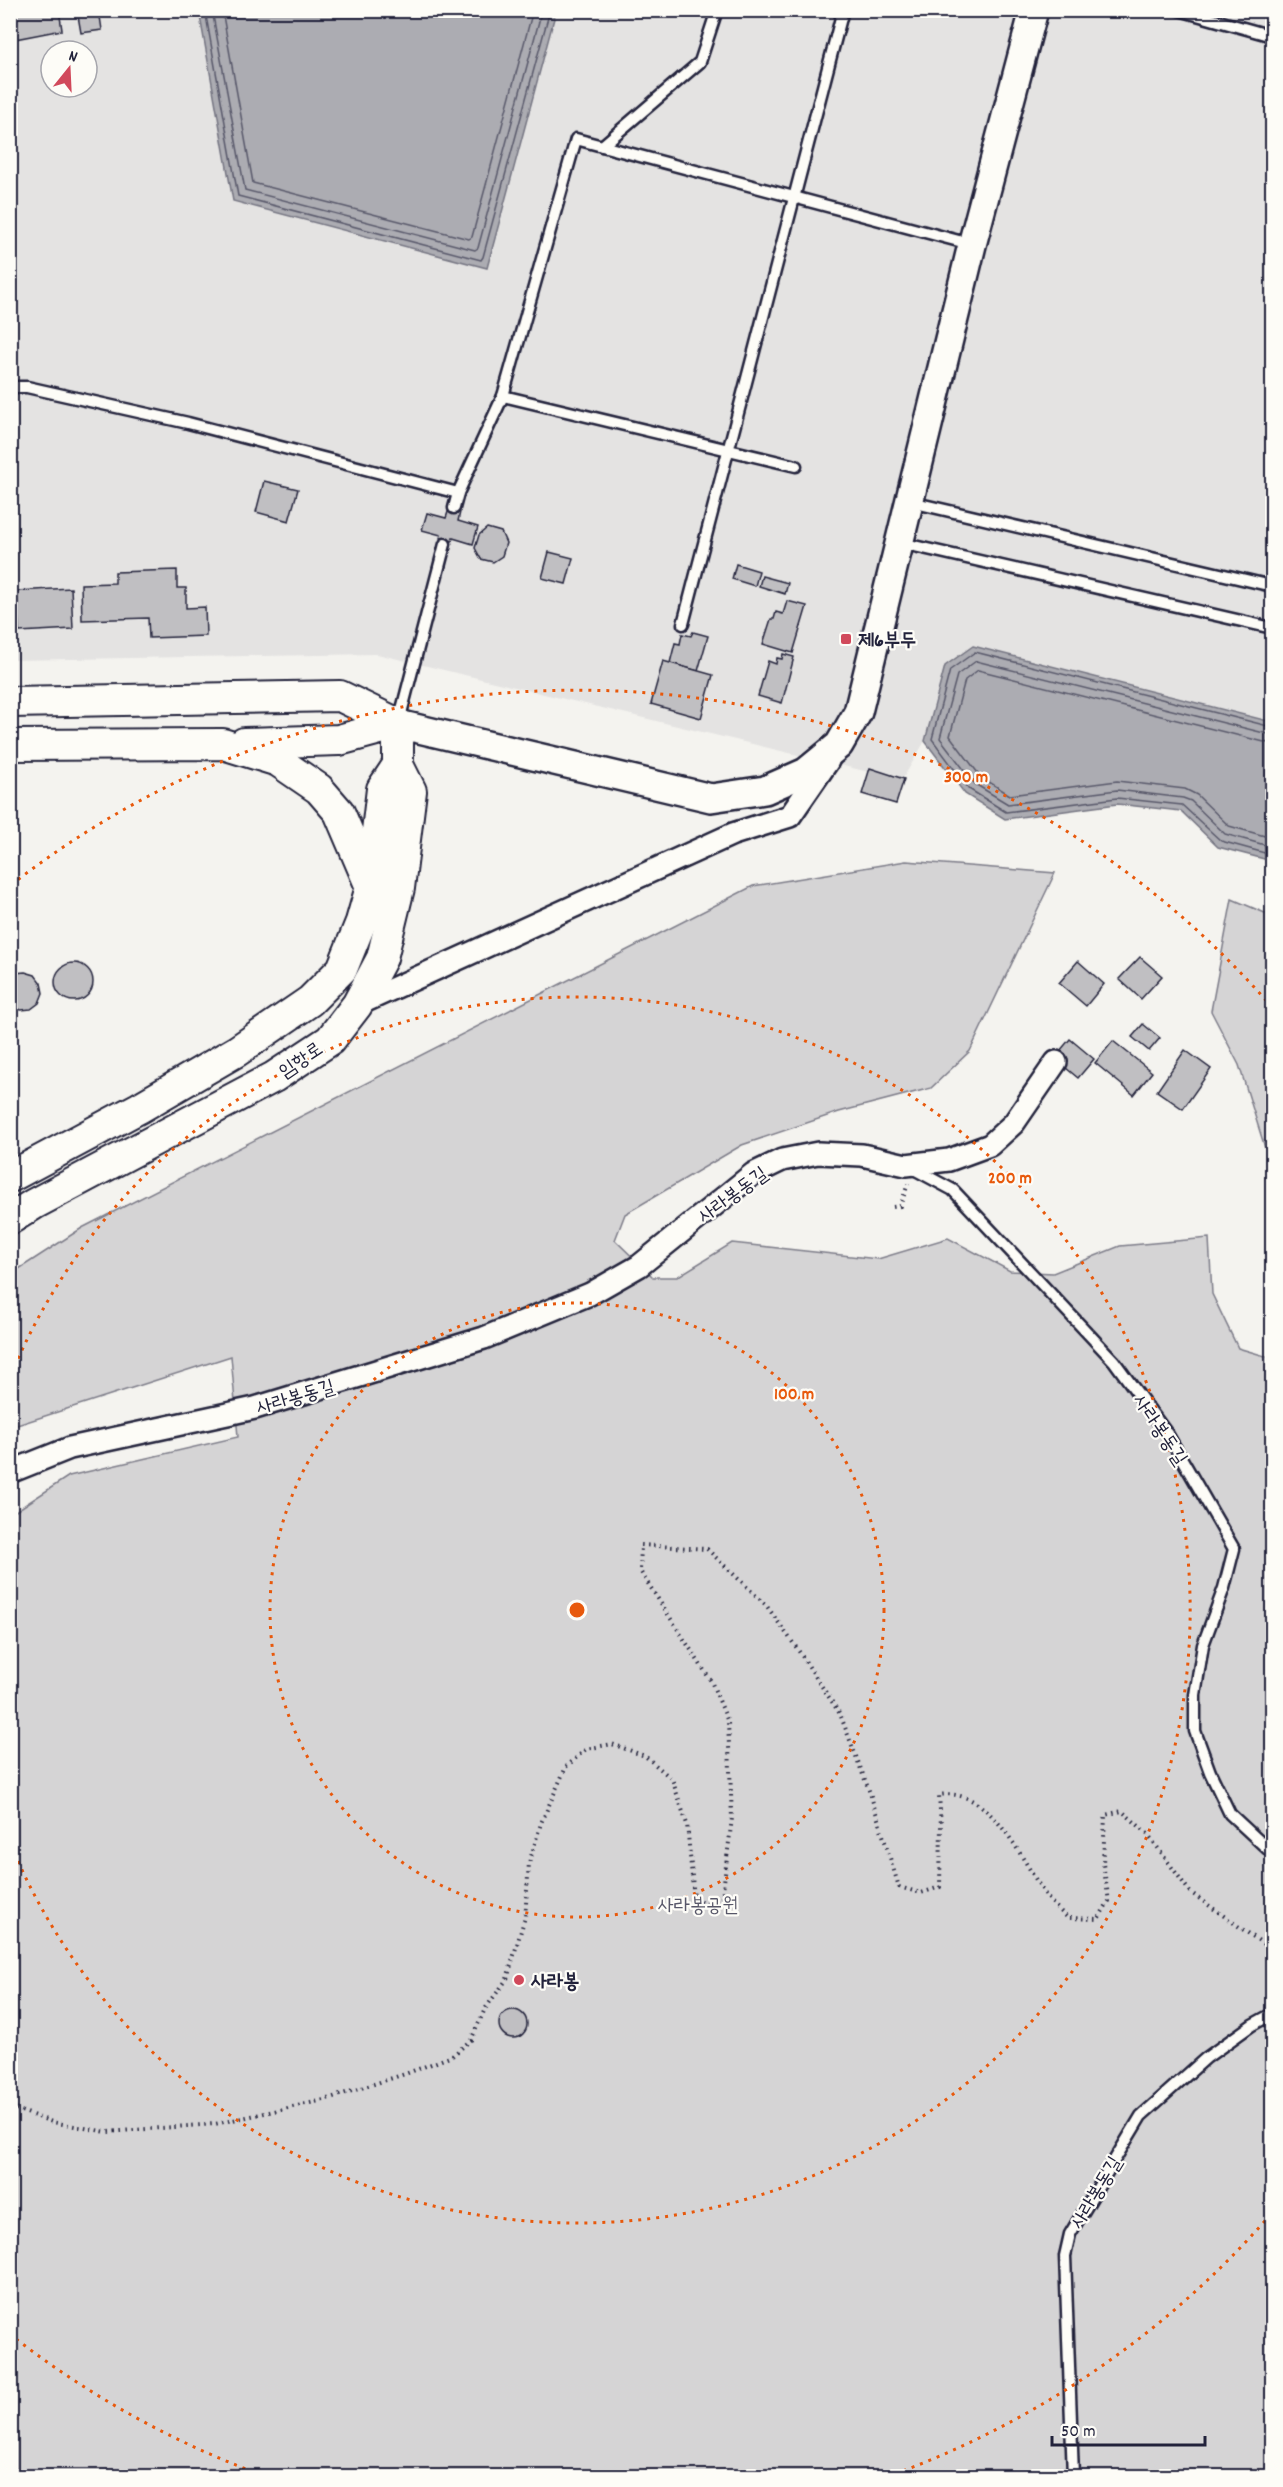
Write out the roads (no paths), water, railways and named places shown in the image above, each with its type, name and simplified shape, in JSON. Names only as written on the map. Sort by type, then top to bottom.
[{"type":"main road","points":[[10,702],[340,696],[398,724]]},
{"type":"main road","points":[[10,745],[223,744],[339,740],[398,724]]},
{"type":"main road","name":"임항로","points":[[10,1220],[34,1204],[274,1077],[330,1040],[357,1005],[382,958],[399,888],[411,792],[398,765],[398,724]]},
{"type":"main road","points":[[223,744],[278,761],[320,789],[339,812],[370,887]]},
{"type":"main road","points":[[10,1177],[139,1108],[217,1062],[310,1001],[342,969],[362,922],[370,887],[382,789],[398,765]]},
{"type":"street","points":[[357,1005],[733,834],[790,816],[839,744],[858,712],[972,245],[1034,10]]},
{"type":"street","points":[[398,724],[711,798],[765,790],[806,772],[839,744]]},
{"type":"street","points":[[910,1167],[949,1160],[990,1145],[1014,1122],[1056,1062]]},
{"type":"street","name":"사라봉동길","points":[[10,1472],[70,1448],[255,1408],[484,1338],[590,1294],[639,1266],[753,1174],[782,1160],[818,1153],[862,1155],[910,1167]]},
{"type":"lane","points":[[602,147],[700,62],[717,10]]},
{"type":"lane","points":[[683,624],[843,10]]},
{"type":"lane","points":[[1179,10],[1272,36]]},
{"type":"lane","points":[[454,508],[458,493],[503,396],[576,139],[972,245]]},
{"type":"lane","points":[[10,387],[27,387],[188,423],[458,493]]},
{"type":"lane","points":[[503,396],[796,466]]},
{"type":"lane","points":[[911,502],[1272,586]]},
{"type":"lane","points":[[901,543],[1272,628]]},
{"type":"lane","points":[[398,724],[445,544]]},
{"type":"lane","name":"사라봉동길","points":[[910,1167],[953,1190],[1114,1361],[1168,1435],[1234,1549],[1224,1588],[1203,1645],[1195,1695],[1195,1731],[1210,1772],[1230,1814],[1272,1853]]},
{"type":"lane","name":"사라봉동길","points":[[1073,2476],[1065,2256],[1070,2234],[1141,2116],[1206,2058],[1252,2025],[1272,2014]]},
{"type":"water","points":[[199,11],[556,11],[487,268],[233,201]]},
{"type":"water","points":[[973,646],[1272,722],[1272,861],[1218,847],[1181,811],[1117,804],[1005,819],[965,794],[925,741],[945,666]]},
{"type":"place","name":"제6부두","points":[[846,639]]},
{"type":"place","name":"사라봉","points":[[519,1980]]},
{"type":"park label","name":"사라봉공원","points":[[698,1904]]}]
